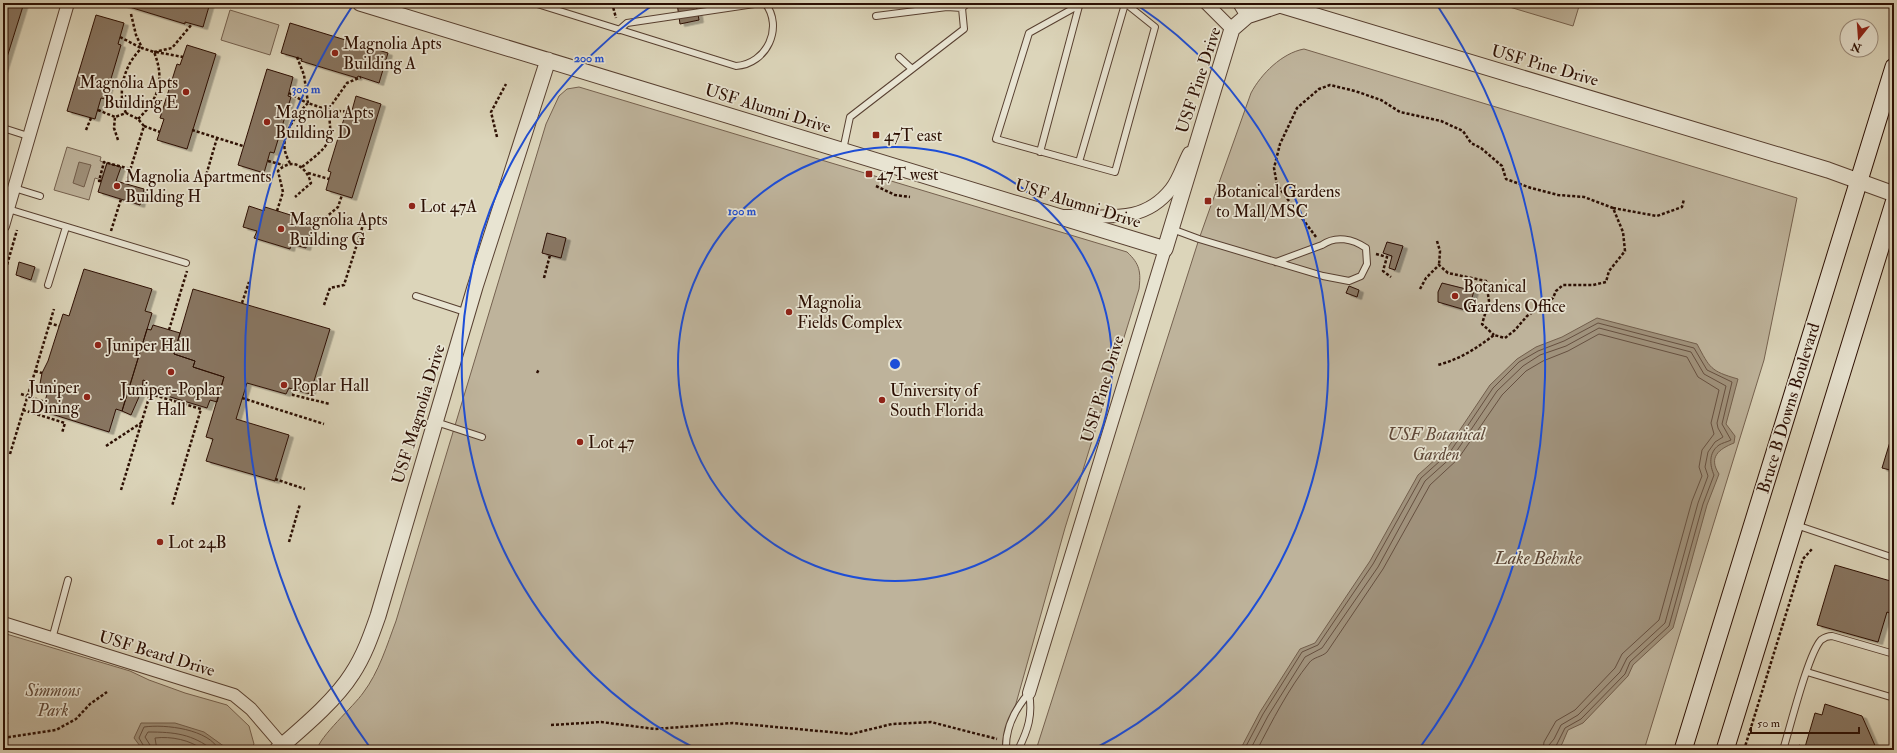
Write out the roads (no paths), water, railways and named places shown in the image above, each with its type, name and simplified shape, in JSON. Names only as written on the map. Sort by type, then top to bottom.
[{"type":"main road","name":"Bruce B Downs Boulevard","points":[[1683,750],[1894,67]]},
{"type":"main road","points":[[1725,750],[1894,202]]},
{"type":"street","points":[[3,226],[68,3]]},
{"type":"street","name":"USF Alumni Drive","points":[[360,3],[1164,249]]},
{"type":"street","points":[[1206,3],[1232,29]]},
{"type":"street","points":[[1239,3],[1247,16]]},
{"type":"street","name":"USF Pine Drive","points":[[1029,693],[1232,29],[1247,16],[1278,4],[1629,110],[1858,181],[1894,194]]},
{"type":"street","name":"USF Magnolia Drive","points":[[282,748],[335,696],[352,674],[369,641],[378,616],[468,313],[548,60]]},
{"type":"street","points":[[1058,216],[1126,216],[1142,212],[1158,202],[1172,188],[1200,130]]},
{"type":"street","name":"USF Beard Drive","points":[[3,623],[234,695],[251,709],[282,748]]},
{"type":"lane","points":[[534,3],[548,5],[618,30],[728,64],[745,65],[753,62],[761,56],[771,38],[771,12],[764,3]]},
{"type":"lane","points":[[618,30],[627,23],[761,3]]},
{"type":"lane","points":[[876,16],[947,7],[962,8],[968,3]]},
{"type":"lane","points":[[1078,162],[1125,3],[1155,27],[1115,172],[1040,152],[996,138],[1029,33],[1081,4]]},
{"type":"lane","points":[[1040,152],[1081,4]]},
{"type":"lane","points":[[842,150],[850,117],[964,29],[962,8]]},
{"type":"lane","points":[[899,57],[912,70]]},
{"type":"lane","points":[[3,128],[28,136]]},
{"type":"lane","points":[[14,188],[40,196]]},
{"type":"lane","points":[[8,209],[188,263]]},
{"type":"lane","points":[[48,285],[66,227]]},
{"type":"lane","points":[[1170,228],[1199,239],[1276,262],[1323,276],[1349,281],[1361,276],[1368,264],[1366,248],[1358,242],[1340,239],[1328,240],[1322,245],[1276,262]]},
{"type":"lane","points":[[416,296],[468,313]]},
{"type":"lane","points":[[435,422],[482,436]]},
{"type":"lane","points":[[1794,524],[1894,558]]},
{"type":"lane","points":[[52,639],[68,580]]},
{"type":"lane","points":[[1783,750],[1807,672],[1815,649],[1820,641],[1825,637],[1832,636],[1894,654]]},
{"type":"lane","points":[[1807,672],[1894,698]]},
{"type":"lane","points":[[1006,750],[1006,740],[1010,721],[1018,705],[1029,693]]},
{"type":"lane","points":[[1018,750],[1026,736],[1032,709],[1029,693]]},
{"type":"water","points":[[79,162],[91,165],[84,187],[73,183]]},
{"type":"water","name":"Lake Behnke","points":[[1597,318],[1697,344],[1708,364],[1712,368],[1722,374],[1738,379],[1726,424],[1735,436],[1734,443],[1720,451],[1715,458],[1716,468],[1719,474],[1707,505],[1673,628],[1633,665],[1628,676],[1583,723],[1568,730],[1562,744],[1556,750],[1240,750],[1260,712],[1300,649],[1315,643],[1370,561],[1418,475],[1447,449],[1490,385],[1517,359],[1536,347],[1562,337]]},
{"type":"water","points":[[141,723],[175,723],[204,732],[225,747],[221,750],[143,750],[134,738]]},
{"type":"place","name":"Magnolia Apts Building A","points":[[335,53]]},
{"type":"place","name":"Magnolia Apts Building E","points":[[186,92]]},
{"type":"place","name":"Magnolia Apts Building D","points":[[267,122]]},
{"type":"place","name":"47T east","points":[[876,135]]},
{"type":"place","name":"47T west","points":[[869,174]]},
{"type":"place","name":"Magnolia Apartments Building H","points":[[117,186]]},
{"type":"place","name":"Botanical Gardens to Mall/MSC","points":[[1208,201]]},
{"type":"place","name":"Lot 47A","points":[[412,206]]},
{"type":"place","name":"Magnolia Apts Building G","points":[[281,229]]},
{"type":"place","name":"Botanical Gardens Office","points":[[1455,296]]},
{"type":"place","name":"Magnolia Fields Complex","points":[[789,312]]},
{"type":"place","name":"Juniper Hall","points":[[98,345]]},
{"type":"place","name":"Juniper-Poplar Hall","points":[[171,372]]},
{"type":"place","name":"Poplar Hall","points":[[284,385]]},
{"type":"place","name":"Juniper Dining","points":[[87,397]]},
{"type":"place","name":"University of South Florida","points":[[882,400]]},
{"type":"place","name":"Lot 47","points":[[580,442]]},
{"type":"place","name":"Lot 24B","points":[[160,542]]},
{"type":"park label","name":"USF Botanical Garden","points":[[1436,444]]},
{"type":"park label","name":"Simmons Park","points":[[53,700]]}]
